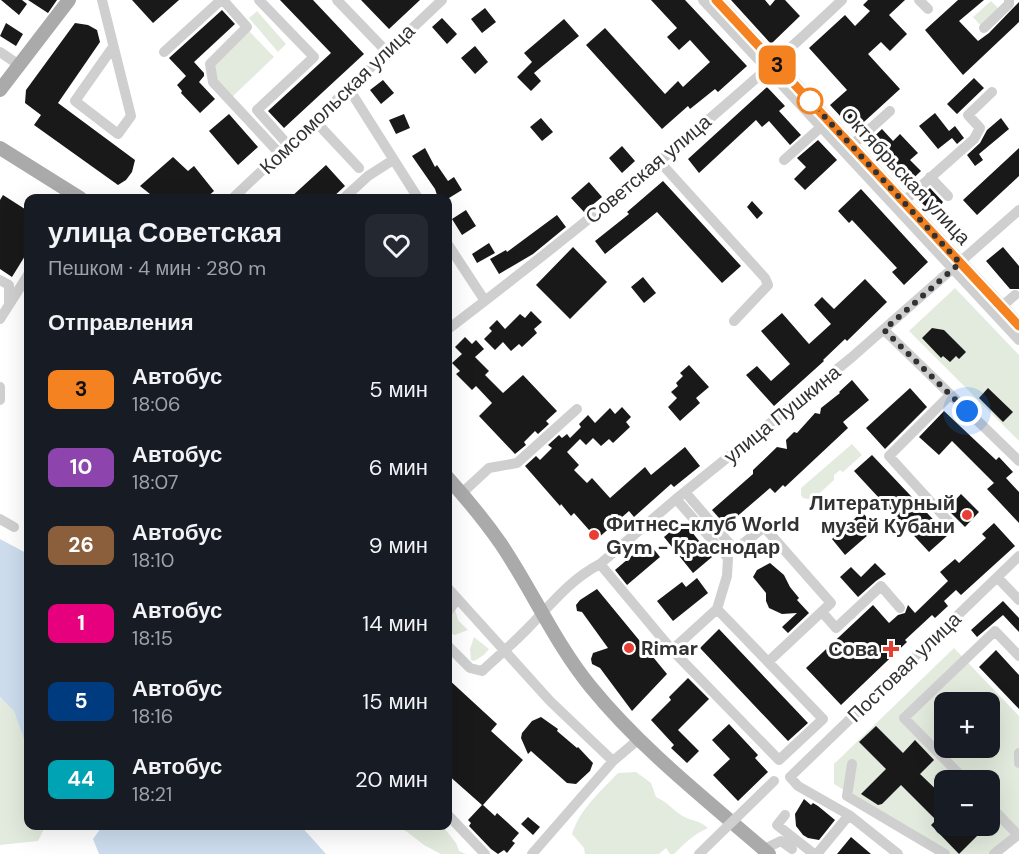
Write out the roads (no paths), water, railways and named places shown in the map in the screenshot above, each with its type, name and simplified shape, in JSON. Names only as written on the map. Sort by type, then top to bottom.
[{"type":"main road","points":[[0,90],[69,0]]},
{"type":"main road","name":"Октябрьская улица","points":[[716,0],[770,65],[903,202],[956,266],[1019,326]]},
{"type":"main road","points":[[0,148],[73,194]]},
{"type":"main road","points":[[452,482],[501,544],[589,685],[639,739],[767,851]]},
{"type":"street","points":[[102,0],[131,116],[118,134],[75,101],[113,47]]},
{"type":"street","points":[[164,52],[222,0],[247,27],[210,64],[213,82],[280,154]]},
{"type":"street","points":[[259,0],[314,57],[257,110],[289,146]]},
{"type":"street","points":[[338,0],[387,52]]},
{"type":"street","name":"Комсомольская улица","points":[[237,194],[442,0]]},
{"type":"street","name":"Октябрьская улица","points":[[703,0],[770,65],[821,127],[956,266],[1019,340]]},
{"type":"street","name":"Советская улица","points":[[452,326],[540,259],[659,161],[842,0]]},
{"type":"street","points":[[919,0],[928,9]]},
{"type":"street","points":[[984,28],[1009,4],[1009,0]]},
{"type":"street","points":[[0,52],[19,65]]},
{"type":"street","points":[[349,89],[415,194]]},
{"type":"street","points":[[903,202],[974,139],[980,128],[968,115],[992,92]]},
{"type":"street","points":[[851,146],[890,111]]},
{"type":"street","points":[[315,121],[359,168]]},
{"type":"street","points":[[784,160],[821,127]]},
{"type":"street","points":[[348,194],[368,176],[393,160]]},
{"type":"street","points":[[659,161],[765,278],[768,285],[734,321]]},
{"type":"street","points":[[930,177],[948,196]]},
{"type":"street","name":"улица Пушкина","points":[[452,650],[470,668],[482,671],[542,613],[555,597],[588,570],[600,564],[676,499],[884,330],[1019,210]]},
{"type":"street","points":[[452,251],[485,301]]},
{"type":"street","points":[[0,280],[9,285],[9,304]]},
{"type":"street","points":[[0,320],[24,281]]},
{"type":"street","points":[[1001,307],[1016,295]]},
{"type":"street","points":[[884,330],[1019,461]]},
{"type":"street","points":[[0,387],[0,400]]},
{"type":"street","points":[[949,522],[889,456],[950,395]]},
{"type":"street","points":[[462,493],[489,468],[517,463],[577,409]]},
{"type":"street","points":[[685,492],[735,550],[764,527],[831,603],[768,662]]},
{"type":"street","points":[[672,650],[717,609],[727,576],[728,558],[676,499]]},
{"type":"street","points":[[0,519],[14,527]]},
{"type":"street","name":"Постовая улица","points":[[790,777],[1019,556]]},
{"type":"street","points":[[600,564],[672,650],[779,760],[823,719],[717,609]]},
{"type":"street","points":[[997,577],[1019,600]]},
{"type":"street","points":[[822,612],[836,628],[881,586],[900,608]]},
{"type":"street","points":[[452,593],[550,701],[613,761]]},
{"type":"street","points":[[452,606],[457,599]]},
{"type":"street","points":[[955,770],[904,718],[995,632],[1019,656]]},
{"type":"street","points":[[532,854],[613,761],[639,739]]},
{"type":"street","points":[[1019,753],[1019,763]]},
{"type":"street","points":[[852,764],[847,796],[945,854]]},
{"type":"street","points":[[699,854],[774,780],[790,777],[798,786],[849,815],[898,854]]},
{"type":"street","points":[[785,815],[777,825],[815,854],[849,815]]},
{"type":"street","points":[[994,854],[1018,834],[1000,816]]},
{"type":"street","points":[[452,819],[485,854]]},
{"type":"street","points":[[767,851],[781,842],[792,849]]},
{"type":"water","points":[[0,539],[24,552],[24,740],[14,711],[0,697]]},
{"type":"water","points":[[99,830],[304,830],[326,854],[99,854],[93,839]]},
{"type":"place","name":"Литературный музей Кубани","points":[[967,515]]},
{"type":"place","name":"Фитнес-клуб World Gym - Краснодар","points":[[594,535]]},
{"type":"place","name":"Rimar","points":[[629,648]]},
{"type":"place","name":"Сова","points":[[891,649]]}]
